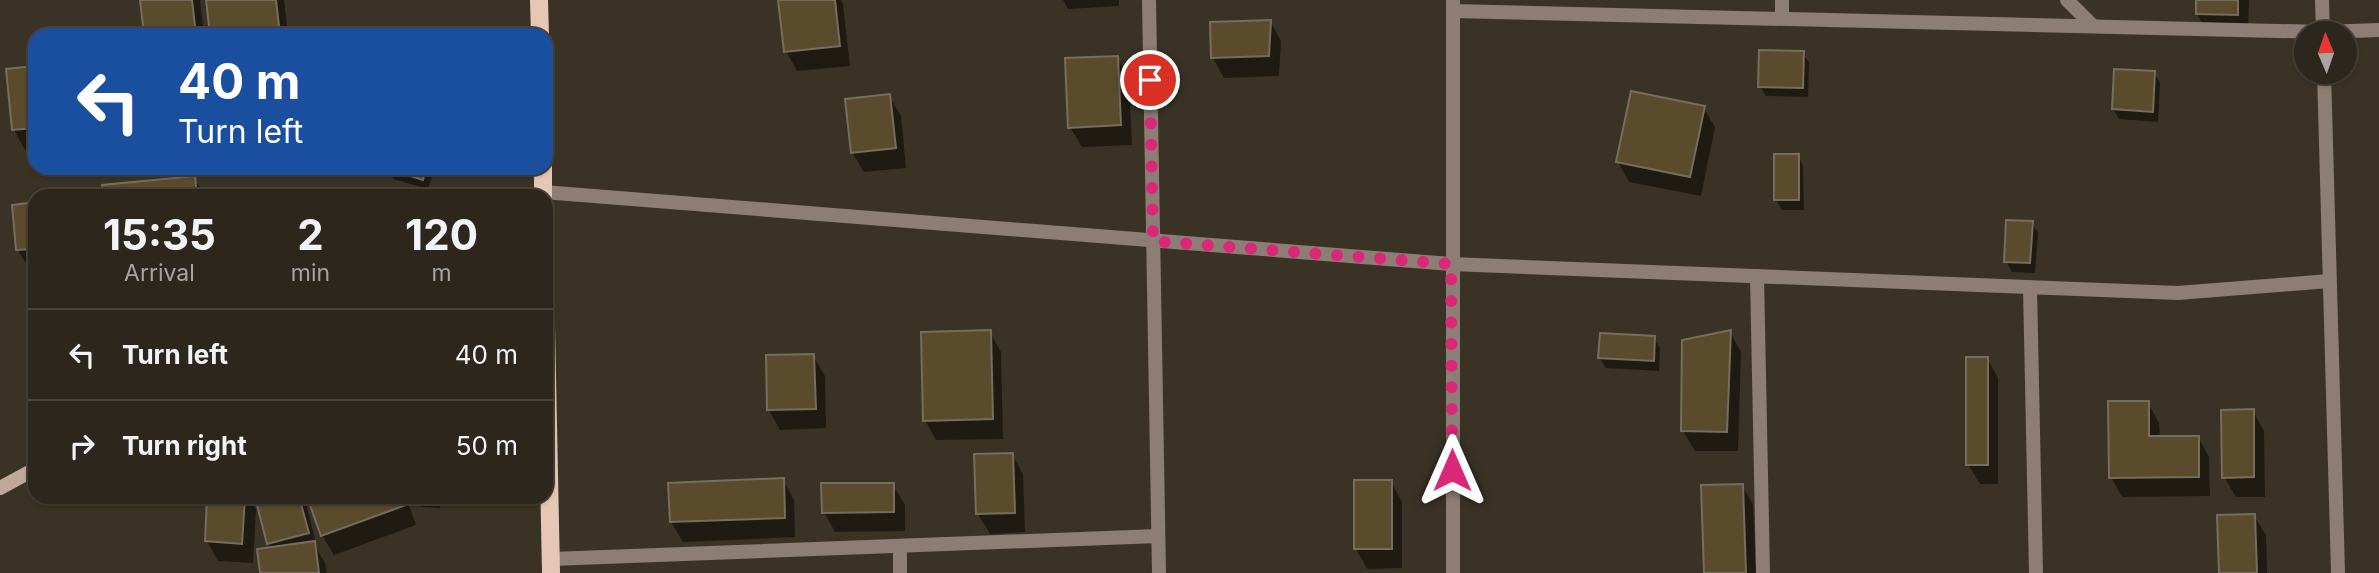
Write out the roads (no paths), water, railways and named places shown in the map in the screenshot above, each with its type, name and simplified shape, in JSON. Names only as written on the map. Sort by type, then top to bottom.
[{"type":"main road","points":[[539,0],[540,28]]},
{"type":"main road","points":[[550,504],[551,566]]},
{"type":"street","points":[[1149,0],[1159,573]]},
{"type":"street","points":[[1782,0],[1782,18]]},
{"type":"street","points":[[2067,0],[2093,26]]},
{"type":"street","points":[[2322,0],[2323,21]]},
{"type":"street","points":[[1453,573],[1452,5],[1782,18],[2294,31]]},
{"type":"street","points":[[2357,31],[2379,30]]},
{"type":"street","points":[[2324,84],[2338,573]]},
{"type":"street","points":[[553,196],[1451,264],[2178,293],[2329,281]]},
{"type":"street","points":[[1757,276],[1763,573]]},
{"type":"street","points":[[2030,288],[2036,573]]},
{"type":"street","points":[[0,488],[28,473]]},
{"type":"street","points":[[551,566],[900,546],[1158,536]]},
{"type":"street","points":[[900,546],[900,573]]}]
